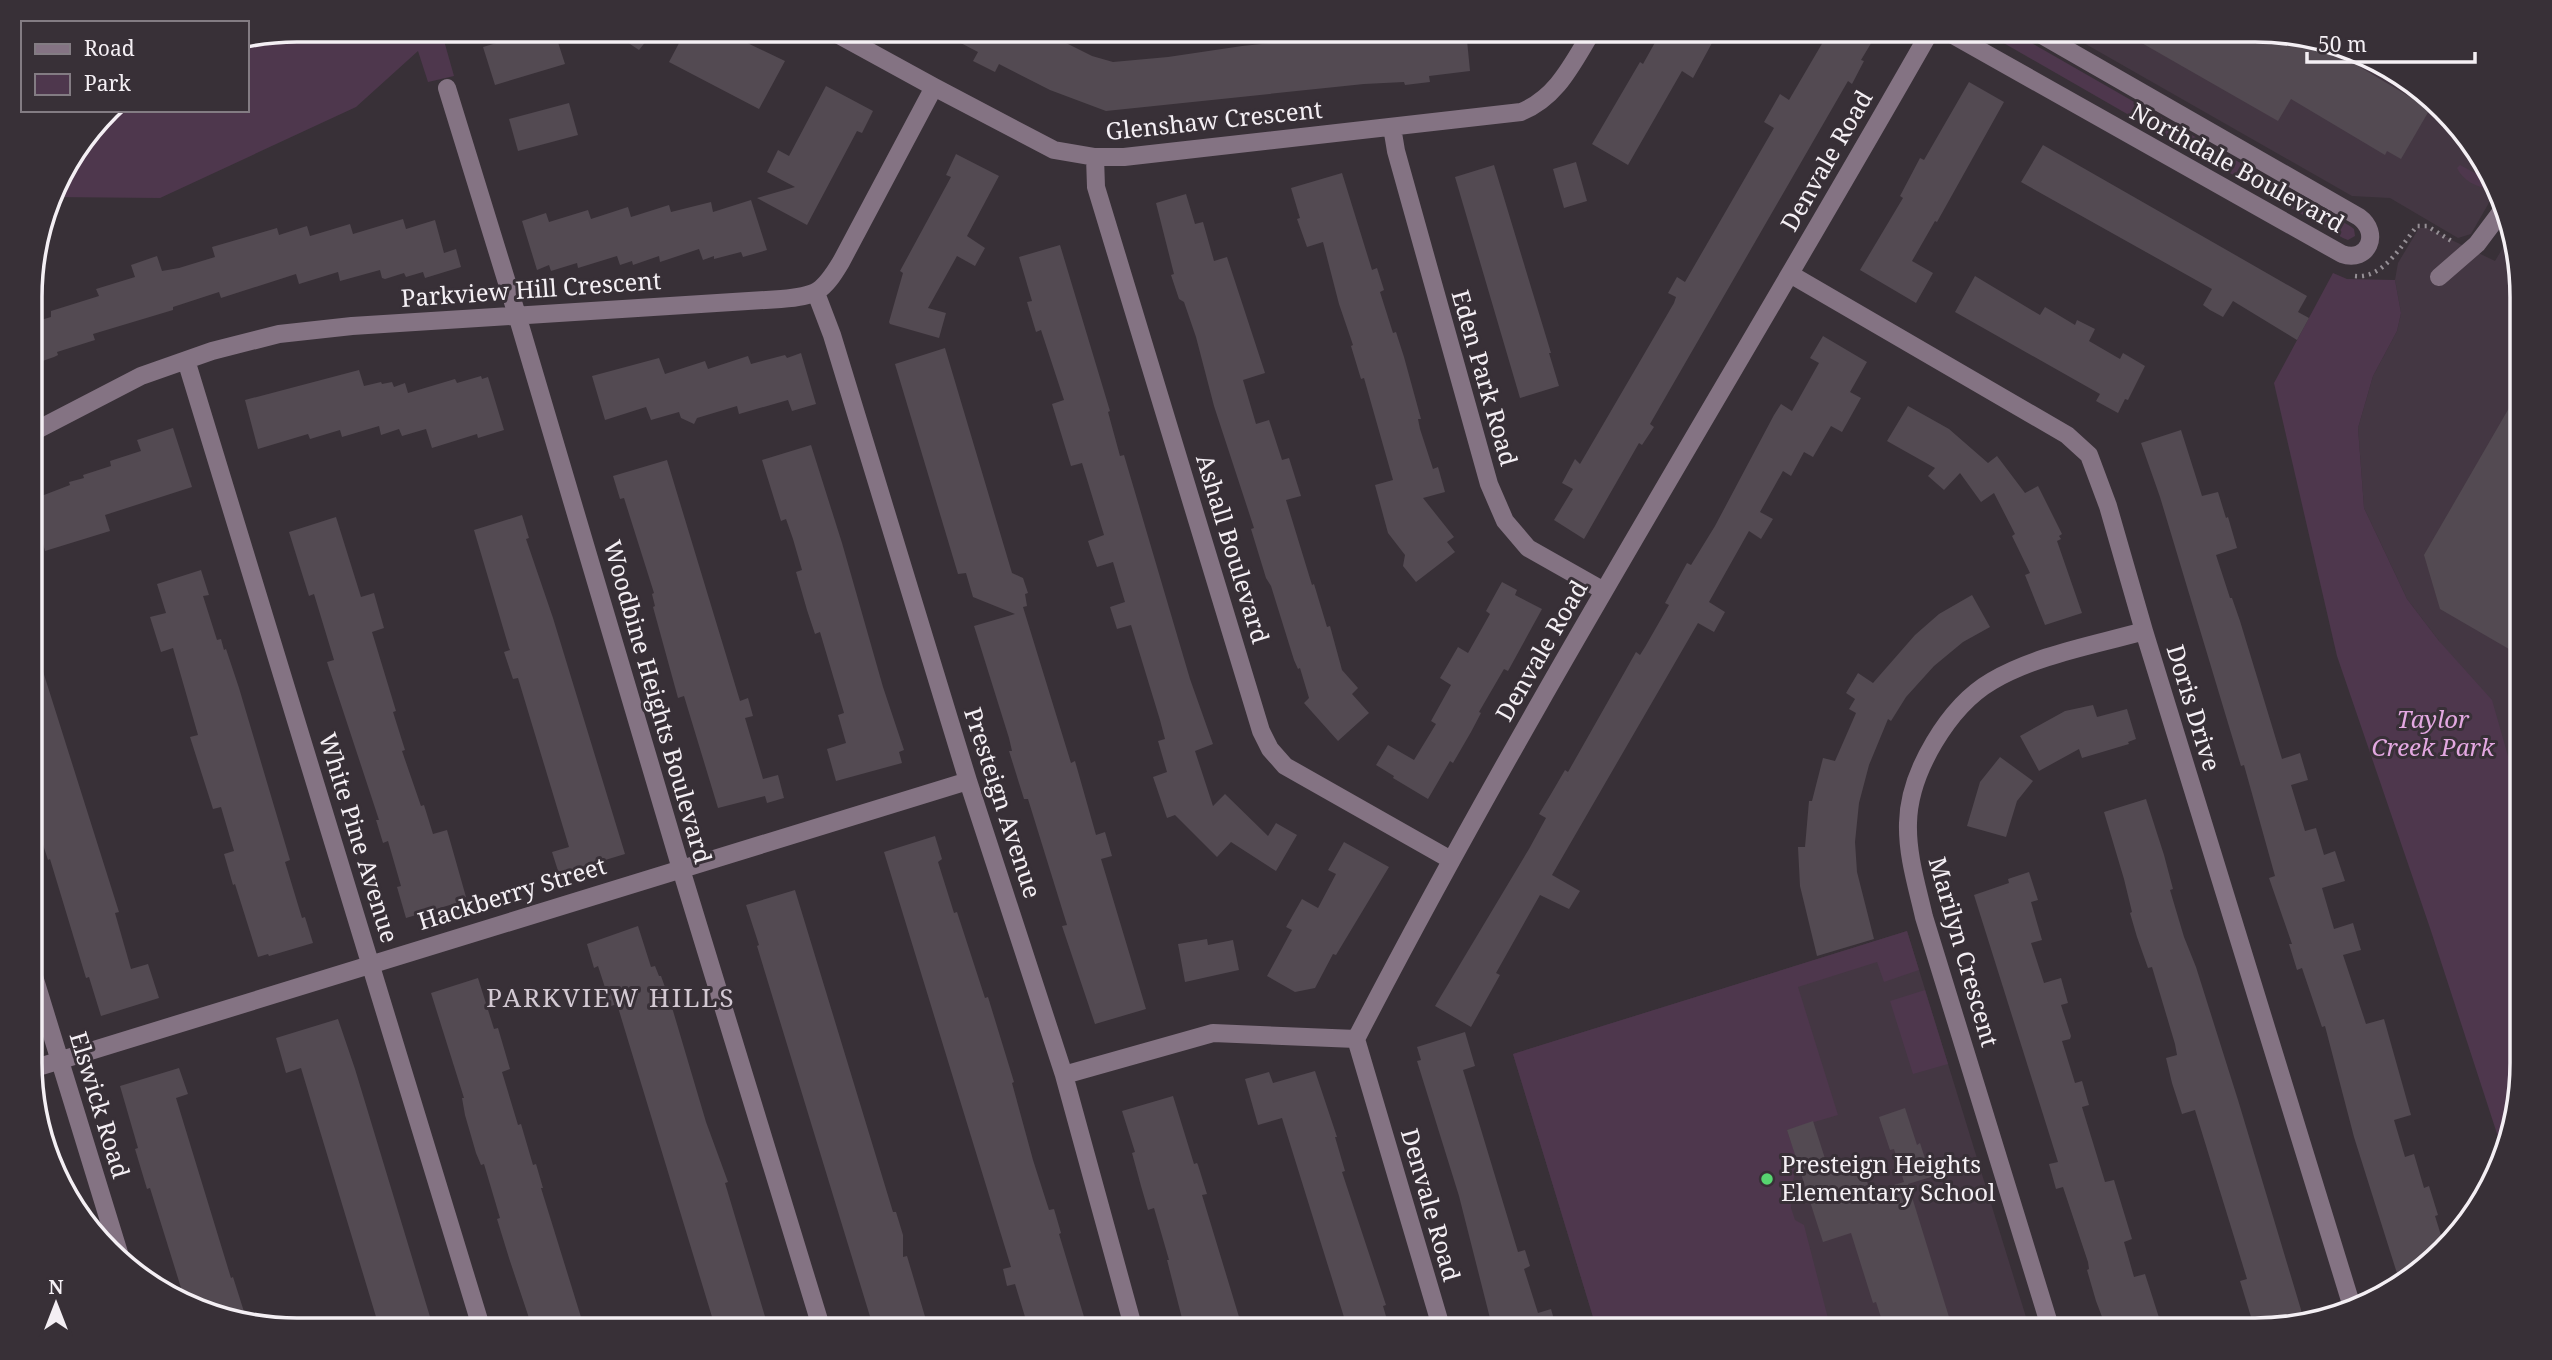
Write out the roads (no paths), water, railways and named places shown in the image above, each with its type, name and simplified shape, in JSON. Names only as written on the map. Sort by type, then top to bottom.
[{"type":"street","name":"Glenshaw Crescent","points":[[852,42],[1054,149],[1095,157],[1124,157],[1507,115],[1543,101],[1558,86],[1586,42]]},
{"type":"street","name":"Denvale Road","points":[[1438,1318],[1356,1038],[1451,860],[1604,591],[1924,42]]},
{"type":"street","name":"Northdale Boulevard","points":[[1965,42],[2342,254],[2362,254],[2370,245],[2372,239],[2369,227],[2359,217],[2054,42]]},
{"type":"street","points":[[816,293],[830,280],[841,262],[934,87]]},
{"type":"street","name":"Woodbine Heights Boulevard","points":[[447,88],[818,1318]]},
{"type":"street","name":"Eden Park Road","points":[[1392,127],[1395,151],[1447,341],[1489,484],[1505,521],[1528,548],[1604,591]]},
{"type":"street","name":"Ashall Boulevard","points":[[1095,157],[1096,187],[1261,731],[1270,749],[1285,766],[1451,860]]},
{"type":"street","points":[[2439,277],[2468,252],[2497,217]]},
{"type":"street","name":"Doris Drive","points":[[1790,274],[2079,444],[2089,455],[2108,506],[2350,1300]]},
{"type":"street","name":"Parkview Hill Crescent","points":[[42,427],[141,376],[243,342],[313,330],[781,299],[816,293]]},
{"type":"street","name":"Presteign Avenue","points":[[816,293],[832,335],[968,781],[1064,1075],[1131,1318]]},
{"type":"street","name":"White Pine Avenue","points":[[186,360],[478,1318]]},
{"type":"street","name":"Marilyn Crescent","points":[[2047,1318],[1924,917],[1909,851],[1908,821],[1912,793],[1932,746],[1958,707],[1991,681],[2027,665],[2144,631]]},
{"type":"street","name":"Hackberry Street","points":[[42,1066],[968,781]]},
{"type":"street","name":"Elswick Road","points":[[42,1004],[115,1241]]},
{"type":"street","points":[[1064,1075],[1213,1033],[1356,1038]]},
{"type":"place","name":"Presteign Heights Elementary School","points":[[1767,1179]]},
{"type":"district","name":"PARKVIEW HILLS","points":[[611,998]]},
{"type":"park label","name":"Taylor Creek Park","points":[[2433,734]]}]
